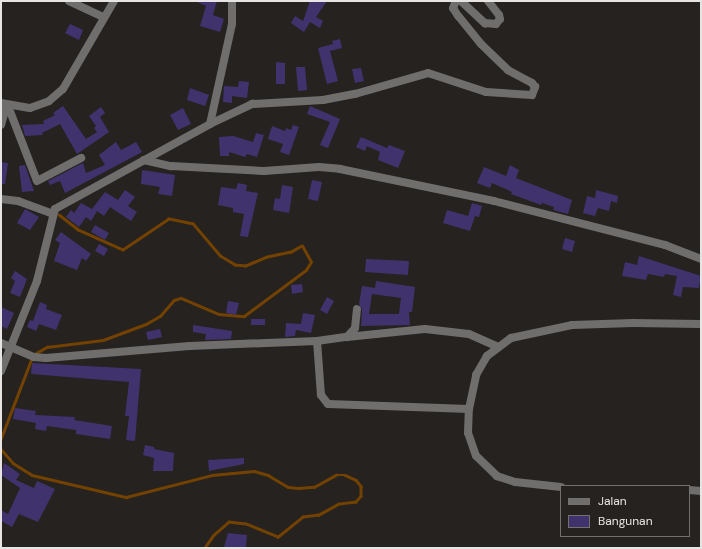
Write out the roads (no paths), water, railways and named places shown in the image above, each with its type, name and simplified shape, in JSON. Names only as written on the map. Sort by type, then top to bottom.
[{"type":"street","points":[[69,1],[104,17]]},
{"type":"street","points":[[4,106],[39,107],[63,89],[114,1]]},
{"type":"street","points":[[210,124],[232,24],[232,1]]},
{"type":"street","points":[[1,371],[37,281],[53,214],[62,204],[210,124],[252,104],[323,100],[355,94],[428,73],[486,92],[532,94],[535,87],[532,83],[508,70],[481,44],[458,16],[454,8],[456,1]]},
{"type":"street","points":[[460,1],[485,23],[496,24],[500,19],[499,15],[488,1]]},
{"type":"street","points":[[1,125],[4,114],[4,106]]},
{"type":"street","points":[[4,106],[37,180],[82,158]]},
{"type":"street","points":[[144,160],[171,166],[241,170],[264,171],[319,167],[340,169],[494,201],[665,246],[701,258]]},
{"type":"street","points":[[1,198],[18,201],[53,214]]},
{"type":"street","points":[[347,337],[355,328],[357,309]]},
{"type":"street","points":[[560,487],[515,482],[489,471],[476,456],[471,447],[468,433],[468,409],[476,375],[487,356],[511,338],[533,332],[572,325],[633,323],[701,324]]},
{"type":"street","points":[[1,342],[34,356],[46,358],[190,346],[317,341],[425,329],[469,334],[498,347]]},
{"type":"street","points":[[317,341],[321,395],[328,404],[468,409]]},
{"type":"street","points":[[690,490],[701,491]]},
{"type":"waterway","points":[[36,353],[47,347],[103,340],[146,324],[160,316],[174,300],[181,298],[219,314],[244,316],[306,270],[311,262],[302,246],[291,252],[267,257],[246,266],[235,265],[220,256],[193,224],[169,219],[123,250],[78,230],[59,215]]},
{"type":"waterway","points":[[1,438],[31,360]]},
{"type":"waterway","points":[[1,449],[13,463],[32,475],[126,497],[212,475],[254,471],[268,475],[288,487],[314,487],[336,475],[345,475],[356,480],[361,486],[361,496],[356,502],[339,504],[319,515],[303,517],[278,537],[245,524],[229,522],[214,535],[205,548]]}]
